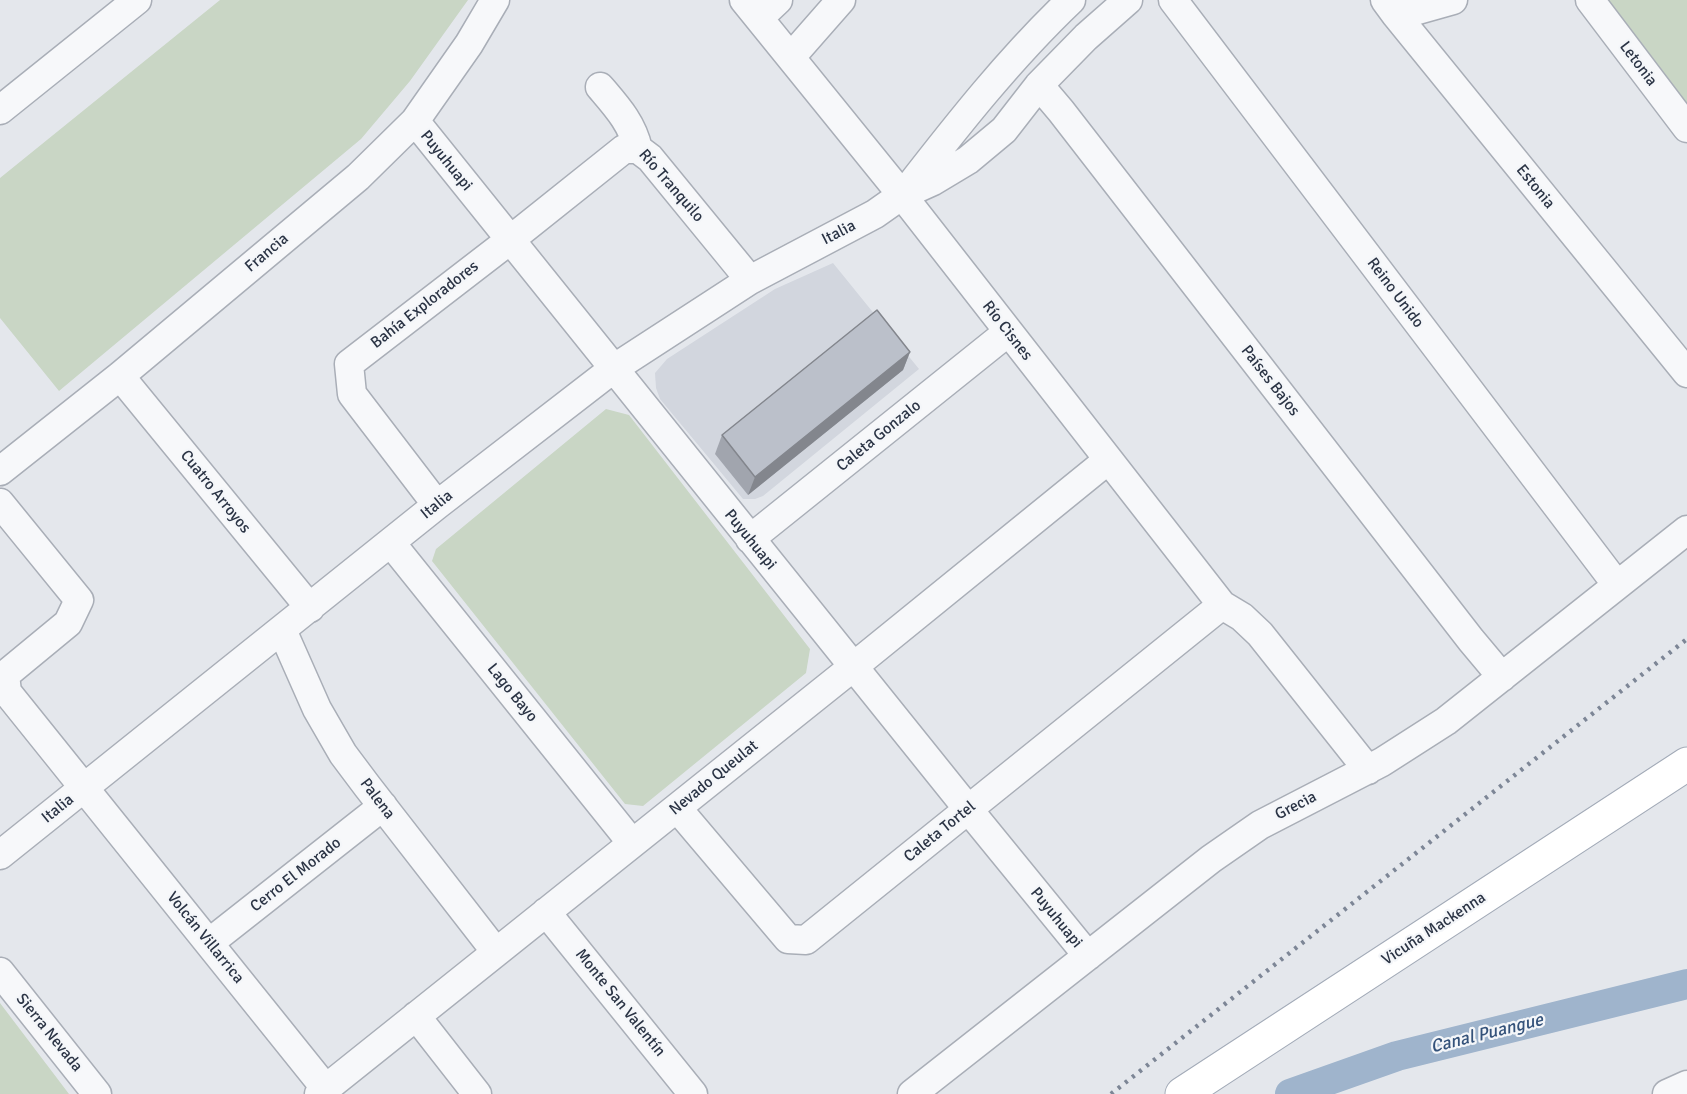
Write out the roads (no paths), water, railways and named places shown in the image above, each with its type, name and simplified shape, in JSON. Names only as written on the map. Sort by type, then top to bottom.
[{"type":"main road","name":"Vicuña Mackenna","points":[[1182,1094],[1687,764]]},
{"type":"street","points":[[0,110],[137,0]]},
{"type":"street","name":"Francia","points":[[0,471],[120,376],[358,177],[415,122],[470,44],[495,0]]},
{"type":"street","points":[[791,57],[842,0]]},
{"type":"street","name":"Italia","points":[[902,195],[1010,62],[1071,0]]},
{"type":"street","name":"Italia","points":[[0,855],[437,505],[613,369],[750,280],[875,214],[902,195],[933,181],[968,160],[1004,130],[1039,85],[1086,37],[1128,0]]},
{"type":"street","name":"Reino Unido","points":[[1173,0],[1617,585]]},
{"type":"street","points":[[1390,8],[1453,0]]},
{"type":"street","name":"Letonia","points":[[1590,0],[1687,128]]},
{"type":"street","name":"Río Cisnes","points":[[760,6],[791,57],[902,195],[1222,605],[1242,617],[1260,634],[1368,770]]},
{"type":"street","name":"Estonia","points":[[1390,8],[1687,373]]},
{"type":"street","name":"Países Bajos","points":[[1039,85],[1502,677]]},
{"type":"street","name":"Río Tranquilo","points":[[600,87],[629,122],[638,149],[650,158],[750,280]]},
{"type":"street","name":"Puyuhuapi","points":[[415,122],[1088,956]]},
{"type":"street","name":"Bahía Exploradores","points":[[437,505],[352,394],[349,364],[624,149],[638,149]]},
{"type":"street","name":"Caleta Gonzalo","points":[[750,540],[1008,332]]},
{"type":"street","name":"Cuatro Arroyos","points":[[120,376],[310,608]]},
{"type":"street","name":"Nevado Queulat","points":[[322,1091],[1108,460]]},
{"type":"street","name":"Volcán Villarrica","points":[[0,503],[79,600],[69,623],[5,675],[7,692],[209,944],[322,1091]]},
{"type":"street","name":"Grecia","points":[[912,1094],[1211,859],[1260,825],[1368,770],[1446,721],[1687,530]]},
{"type":"street","name":"Lago Bayo","points":[[391,543],[632,843]]},
{"type":"street","name":"Caleta Tortel","points":[[676,808],[788,939],[806,940],[1222,605]]},
{"type":"street","name":"Palena","points":[[282,630],[317,709],[344,754],[496,952]]},
{"type":"street","name":"Cerro El Morado","points":[[209,944],[383,806]]},
{"type":"street","name":"Monte San Valentín","points":[[546,912],[693,1094]]},
{"type":"street","name":"Sierra Nevada","points":[[0,972],[97,1094]]},
{"type":"street","points":[[416,1016],[477,1094]]},
{"type":"street","points":[[1667,1094],[1687,1084]]},
{"type":"waterway","name":"Canal Puangue","points":[[1290,1094],[1397,1056],[1687,984]]},
{"type":"railway","points":[[1111,1094],[1687,639]]}]
